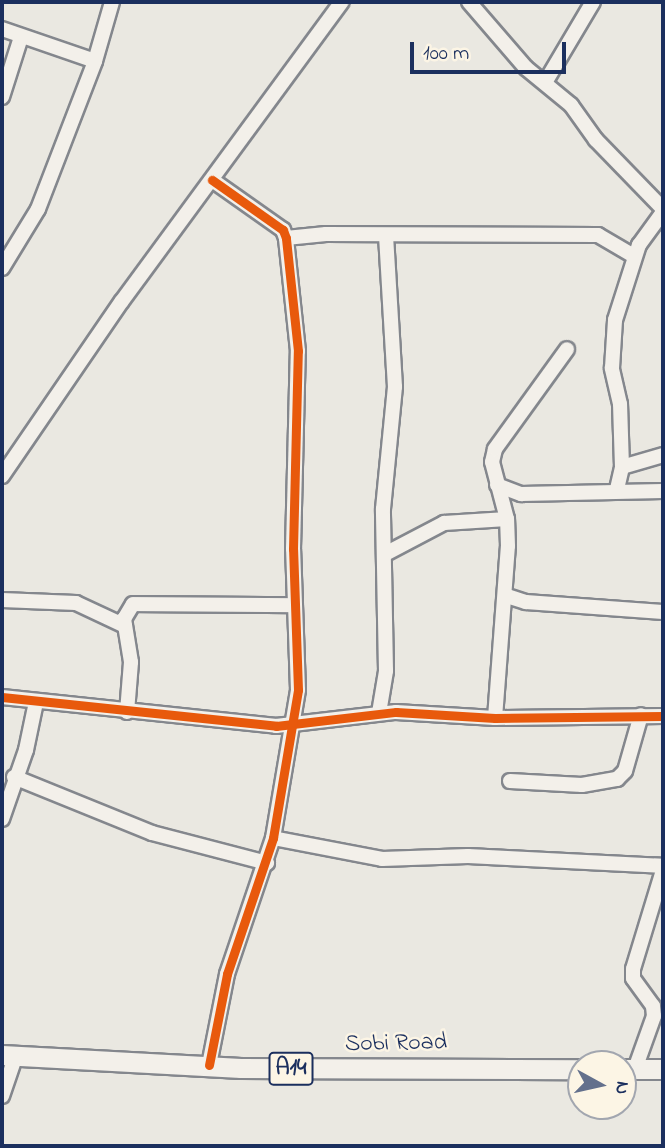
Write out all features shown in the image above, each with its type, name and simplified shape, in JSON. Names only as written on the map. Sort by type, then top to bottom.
[{"type":"highway","name":"Sobi Road","points":[[9,1055],[209,1065],[567,1069]]},
{"type":"highway","points":[[637,1069],[663,1069]]},
{"type":"street","points":[[2,268],[38,209],[95,61],[112,2]]},
{"type":"street","points":[[2,476],[342,2]]},
{"type":"street","points":[[469,2],[526,68],[546,81],[663,210],[634,256],[612,345],[622,467],[617,489]]},
{"type":"street","points":[[546,81],[593,2]]},
{"type":"street","points":[[2,29],[95,61]]},
{"type":"street","points":[[2,97],[21,37]]},
{"type":"street","points":[[209,1065],[227,974],[267,863],[273,838],[298,690],[294,605],[298,351],[286,238],[282,230],[212,180]]},
{"type":"street","points":[[286,238],[598,235],[634,256]]},
{"type":"street","points":[[379,713],[386,671],[383,509],[396,387],[386,236]]},
{"type":"street","points":[[495,718],[507,596],[505,514],[492,463],[495,449],[567,349]]},
{"type":"street","points":[[622,467],[663,455]]},
{"type":"street","points":[[497,485],[514,494],[583,494],[617,489],[663,491]]},
{"type":"street","points":[[505,514],[514,494]]},
{"type":"street","points":[[384,554],[394,545],[422,538],[444,523],[505,514]]},
{"type":"street","points":[[507,596],[526,602],[663,612]]},
{"type":"street","points":[[2,600],[76,603],[125,626]]},
{"type":"street","points":[[505,618],[526,602]]},
{"type":"street","points":[[127,712],[131,662],[125,626],[127,609],[133,604],[294,605]]},
{"type":"street","points":[[2,697],[276,726],[292,721],[379,713],[495,718],[663,716]]},
{"type":"street","points":[[2,819],[14,777],[26,750],[36,702]]},
{"type":"street","points":[[510,781],[582,785],[617,779],[625,771],[641,715]]},
{"type":"street","points":[[14,777],[152,833],[267,863]]},
{"type":"street","points":[[273,838],[382,859],[468,856],[663,868],[633,969],[632,978],[653,1006],[654,1016],[637,1052]]},
{"type":"street","points":[[2,1096],[9,1055]]},
{"type":"cycle path","points":[[209,1065],[227,974],[273,838],[298,690],[293,549],[298,351],[286,238],[283,230],[212,180]]},
{"type":"cycle path","points":[[2,697],[276,726],[396,712],[495,718],[663,716]]}]
